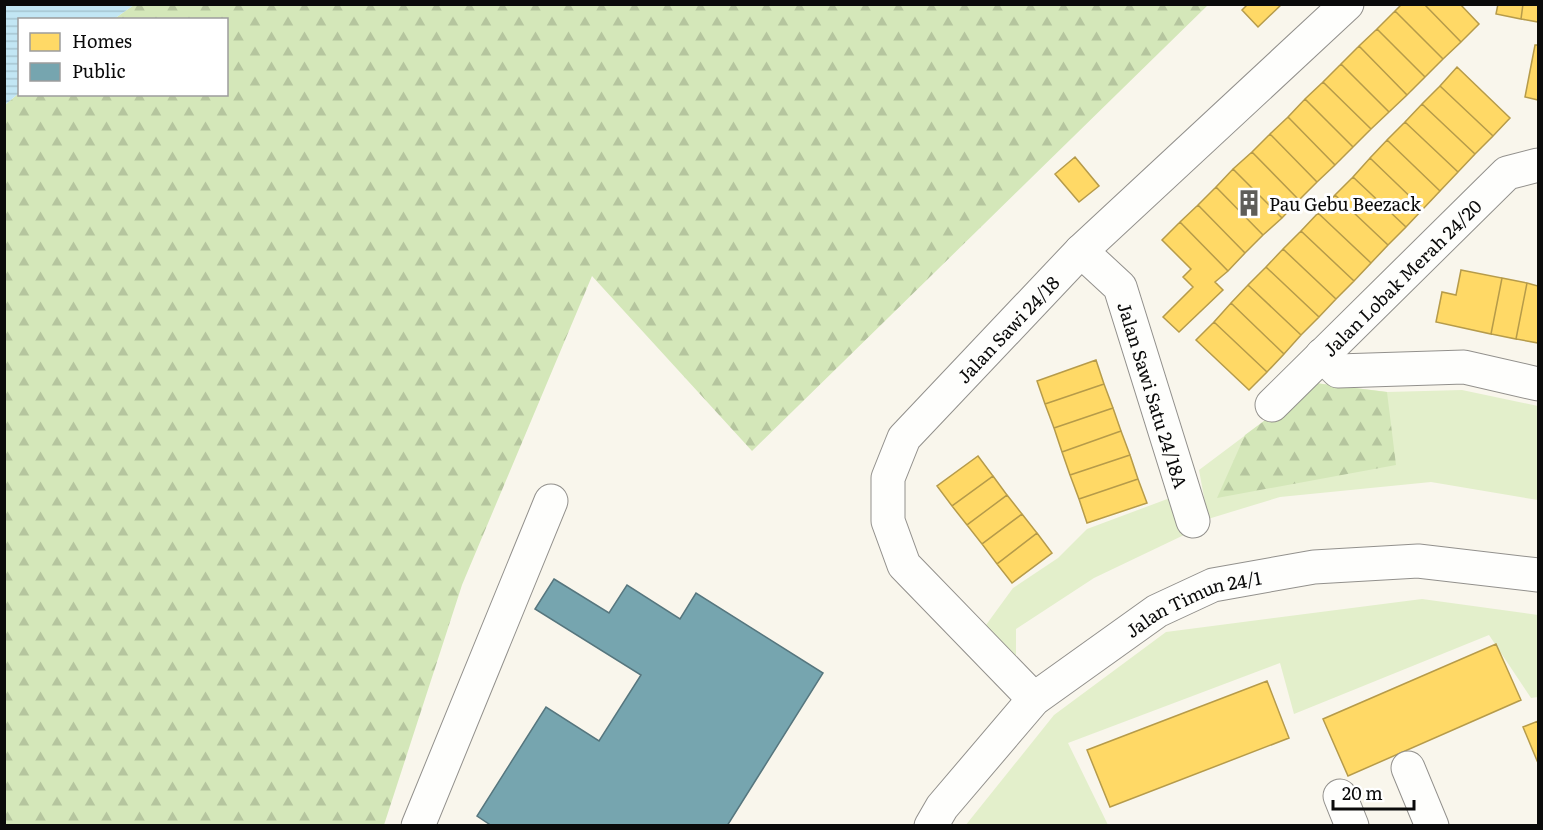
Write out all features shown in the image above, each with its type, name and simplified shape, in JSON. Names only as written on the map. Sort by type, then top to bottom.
[{"type":"street","name":"Jalan Sawi 24/18","points":[[1034,699],[904,564],[888,521],[888,478],[904,438],[1081,251],[1347,4]]},
{"type":"street","name":"Jalan Lobak Merah 24/20","points":[[1272,405],[1507,173],[1539,165]]},
{"type":"street","name":"Jalan Sawi Satu 24/18A","points":[[1081,251],[1120,286],[1193,521]]},
{"type":"street","points":[[1322,355],[1338,371],[1464,367],[1539,384]]},
{"type":"street","points":[[418,825],[551,501]]},
{"type":"street","name":"Jalan Timun 24/1","points":[[930,825],[942,807],[1034,699],[1157,611],[1213,585],[1314,567],[1418,561],[1539,575]]},
{"type":"street","points":[[1408,768],[1432,825]]},
{"type":"green space","points":[[134,5],[1208,5],[752,451],[592,276],[462,585],[384,825],[5,826],[5,105],[18,94],[18,96],[228,96],[228,18],[115,18]]},
{"type":"green space","points":[[1315,383],[1387,392],[1462,390],[1538,406],[1538,500],[1431,482],[1280,497],[1208,519],[1199,470]]},
{"type":"green space","points":[[1315,383],[1387,392],[1396,465],[1217,498],[1245,435]]},
{"type":"green space","points":[[1170,498],[1184,535],[1094,578],[1016,629],[1016,662],[986,625],[1013,588],[1058,558],[1087,529]]},
{"type":"green space","points":[[1422,599],[1538,615],[1538,697],[1531,698],[1489,635],[1294,714],[1280,663],[1068,743],[1108,825],[965,826],[1054,715],[1166,632]]},
{"type":"water","points":[[5,4],[134,4],[115,18],[18,18],[18,94],[5,105]]},
{"type":"building: Homes","points":[[1248,4],[1282,4],[1258,27],[1242,10]]},
{"type":"building: Homes","points":[[1402,4],[1424,4],[1461,42],[1443,59],[1395,11]]},
{"type":"building: Homes","points":[[1424,4],[1460,4],[1479,24],[1461,42]]},
{"type":"building: Homes","points":[[1498,4],[1523,4],[1521,19],[1496,14]]},
{"type":"building: Homes","points":[[1523,4],[1538,4],[1538,22],[1521,19]]},
{"type":"building: Homes","points":[[1395,11],[1443,59],[1425,77],[1377,29]]},
{"type":"building: Homes","points":[[1377,29],[1425,77],[1407,95],[1359,46]]},
{"type":"building: Homes","points":[[1535,45],[1538,45],[1538,100],[1525,97]]},
{"type":"building: Homes","points":[[1359,46],[1407,95],[1389,112],[1341,64]]},
{"type":"building: Homes","points":[[1341,64],[1389,112],[1371,129],[1323,82]]},
{"type":"building: Homes","points":[[1457,67],[1510,118],[1493,136],[1440,86]]},
{"type":"building: Homes","points":[[1323,82],[1371,129],[1353,147],[1305,99]]},
{"type":"building: Homes","points":[[1440,86],[1493,136],[1475,154],[1422,104]]},
{"type":"building: Homes","points":[[1305,99],[1353,147],[1335,165],[1288,117]]},
{"type":"building: Homes","points":[[1422,104],[1475,154],[1458,172],[1405,122]]},
{"type":"building: Homes","points":[[1288,117],[1335,165],[1317,182],[1270,134]]},
{"type":"building: Homes","points":[[1405,122],[1458,172],[1440,191],[1387,140]]},
{"type":"building: Homes","points":[[1270,134],[1317,182],[1299,200],[1252,152]]},
{"type":"building: Homes","points":[[1387,140],[1440,191],[1423,209],[1370,158]]},
{"type":"building: Homes","points":[[1252,152],[1299,200],[1282,218],[1233,169]]},
{"type":"building: Homes","points":[[1075,157],[1099,186],[1079,202],[1055,174]]},
{"type":"building: Homes","points":[[1370,158],[1423,209],[1406,227],[1353,177]]},
{"type":"building: Homes","name":"Pau Gebu Beezack","points":[[1233,169],[1282,218],[1263,235],[1216,187]]},
{"type":"building: Homes","points":[[1353,177],[1406,227],[1388,245],[1335,195]]},
{"type":"building: Homes","points":[[1216,187],[1263,235],[1245,253],[1198,205]]},
{"type":"building: Homes","points":[[1335,195],[1388,245],[1371,263],[1318,213]]},
{"type":"building: Homes","points":[[1198,205],[1245,253],[1228,271],[1180,222]]},
{"type":"building: Homes","points":[[1318,213],[1371,263],[1354,281],[1301,231]]},
{"type":"building: Homes","points":[[1180,222],[1228,271],[1215,282],[1223,290],[1179,332],[1163,317],[1193,287],[1183,277],[1191,269],[1162,240]]},
{"type":"building: Homes","points":[[1301,231],[1354,281],[1336,299],[1283,249]]},
{"type":"building: Homes","points":[[1283,249],[1336,299],[1319,317],[1266,267]]},
{"type":"building: Homes","points":[[1266,267],[1319,317],[1301,335],[1248,285]]},
{"type":"building: Homes","points":[[1461,270],[1502,278],[1491,334],[1436,322],[1442,292],[1456,295]]},
{"type":"building: Homes","points":[[1502,278],[1527,283],[1516,339],[1491,334]]},
{"type":"building: Homes","points":[[1527,283],[1538,286],[1538,343],[1516,339]]},
{"type":"building: Homes","points":[[1248,285],[1301,335],[1284,354],[1231,303]]},
{"type":"building: Homes","points":[[1231,303],[1284,354],[1267,372],[1214,322]]},
{"type":"building: Homes","points":[[1214,322],[1267,372],[1249,390],[1196,340]]},
{"type":"building: Homes","points":[[1096,360],[1104,384],[1045,404],[1037,381]]},
{"type":"building: Homes","points":[[1104,384],[1113,408],[1054,428],[1045,404]]},
{"type":"building: Homes","points":[[1113,408],[1121,431],[1062,452],[1054,428]]},
{"type":"building: Homes","points":[[1121,431],[1130,455],[1070,475],[1062,452]]},
{"type":"building: Homes","points":[[1130,455],[1138,479],[1079,499],[1070,475]]},
{"type":"building: Homes","points":[[978,456],[993,476],[952,506],[937,486]]},
{"type":"building: Homes","points":[[993,476],[1007,495],[967,525],[952,506]]},
{"type":"building: Homes","points":[[1138,479],[1147,503],[1087,523],[1079,499]]},
{"type":"building: Homes","points":[[1007,495],[1022,514],[982,544],[967,525]]},
{"type":"building: Homes","points":[[1022,514],[1037,533],[997,564],[982,544]]},
{"type":"building: Homes","points":[[1037,533],[1052,553],[1012,583],[997,564]]},
{"type":"building: Homes","points":[[1496,644],[1521,700],[1348,776],[1323,719]]},
{"type":"building: Homes","points":[[1267,681],[1289,738],[1110,807],[1087,750]]},
{"type":"building: Homes","points":[[1538,721],[1538,763],[1523,727]]},
{"type":"building: Public","points":[[554,579],[609,613],[627,585],[680,619],[696,593],[823,673],[727,826],[492,826],[477,816],[546,707],[599,741],[641,675],[535,609]]},
{"type":"place","name":"Pau Gebu Beezack","points":[[1249,203]]}]
